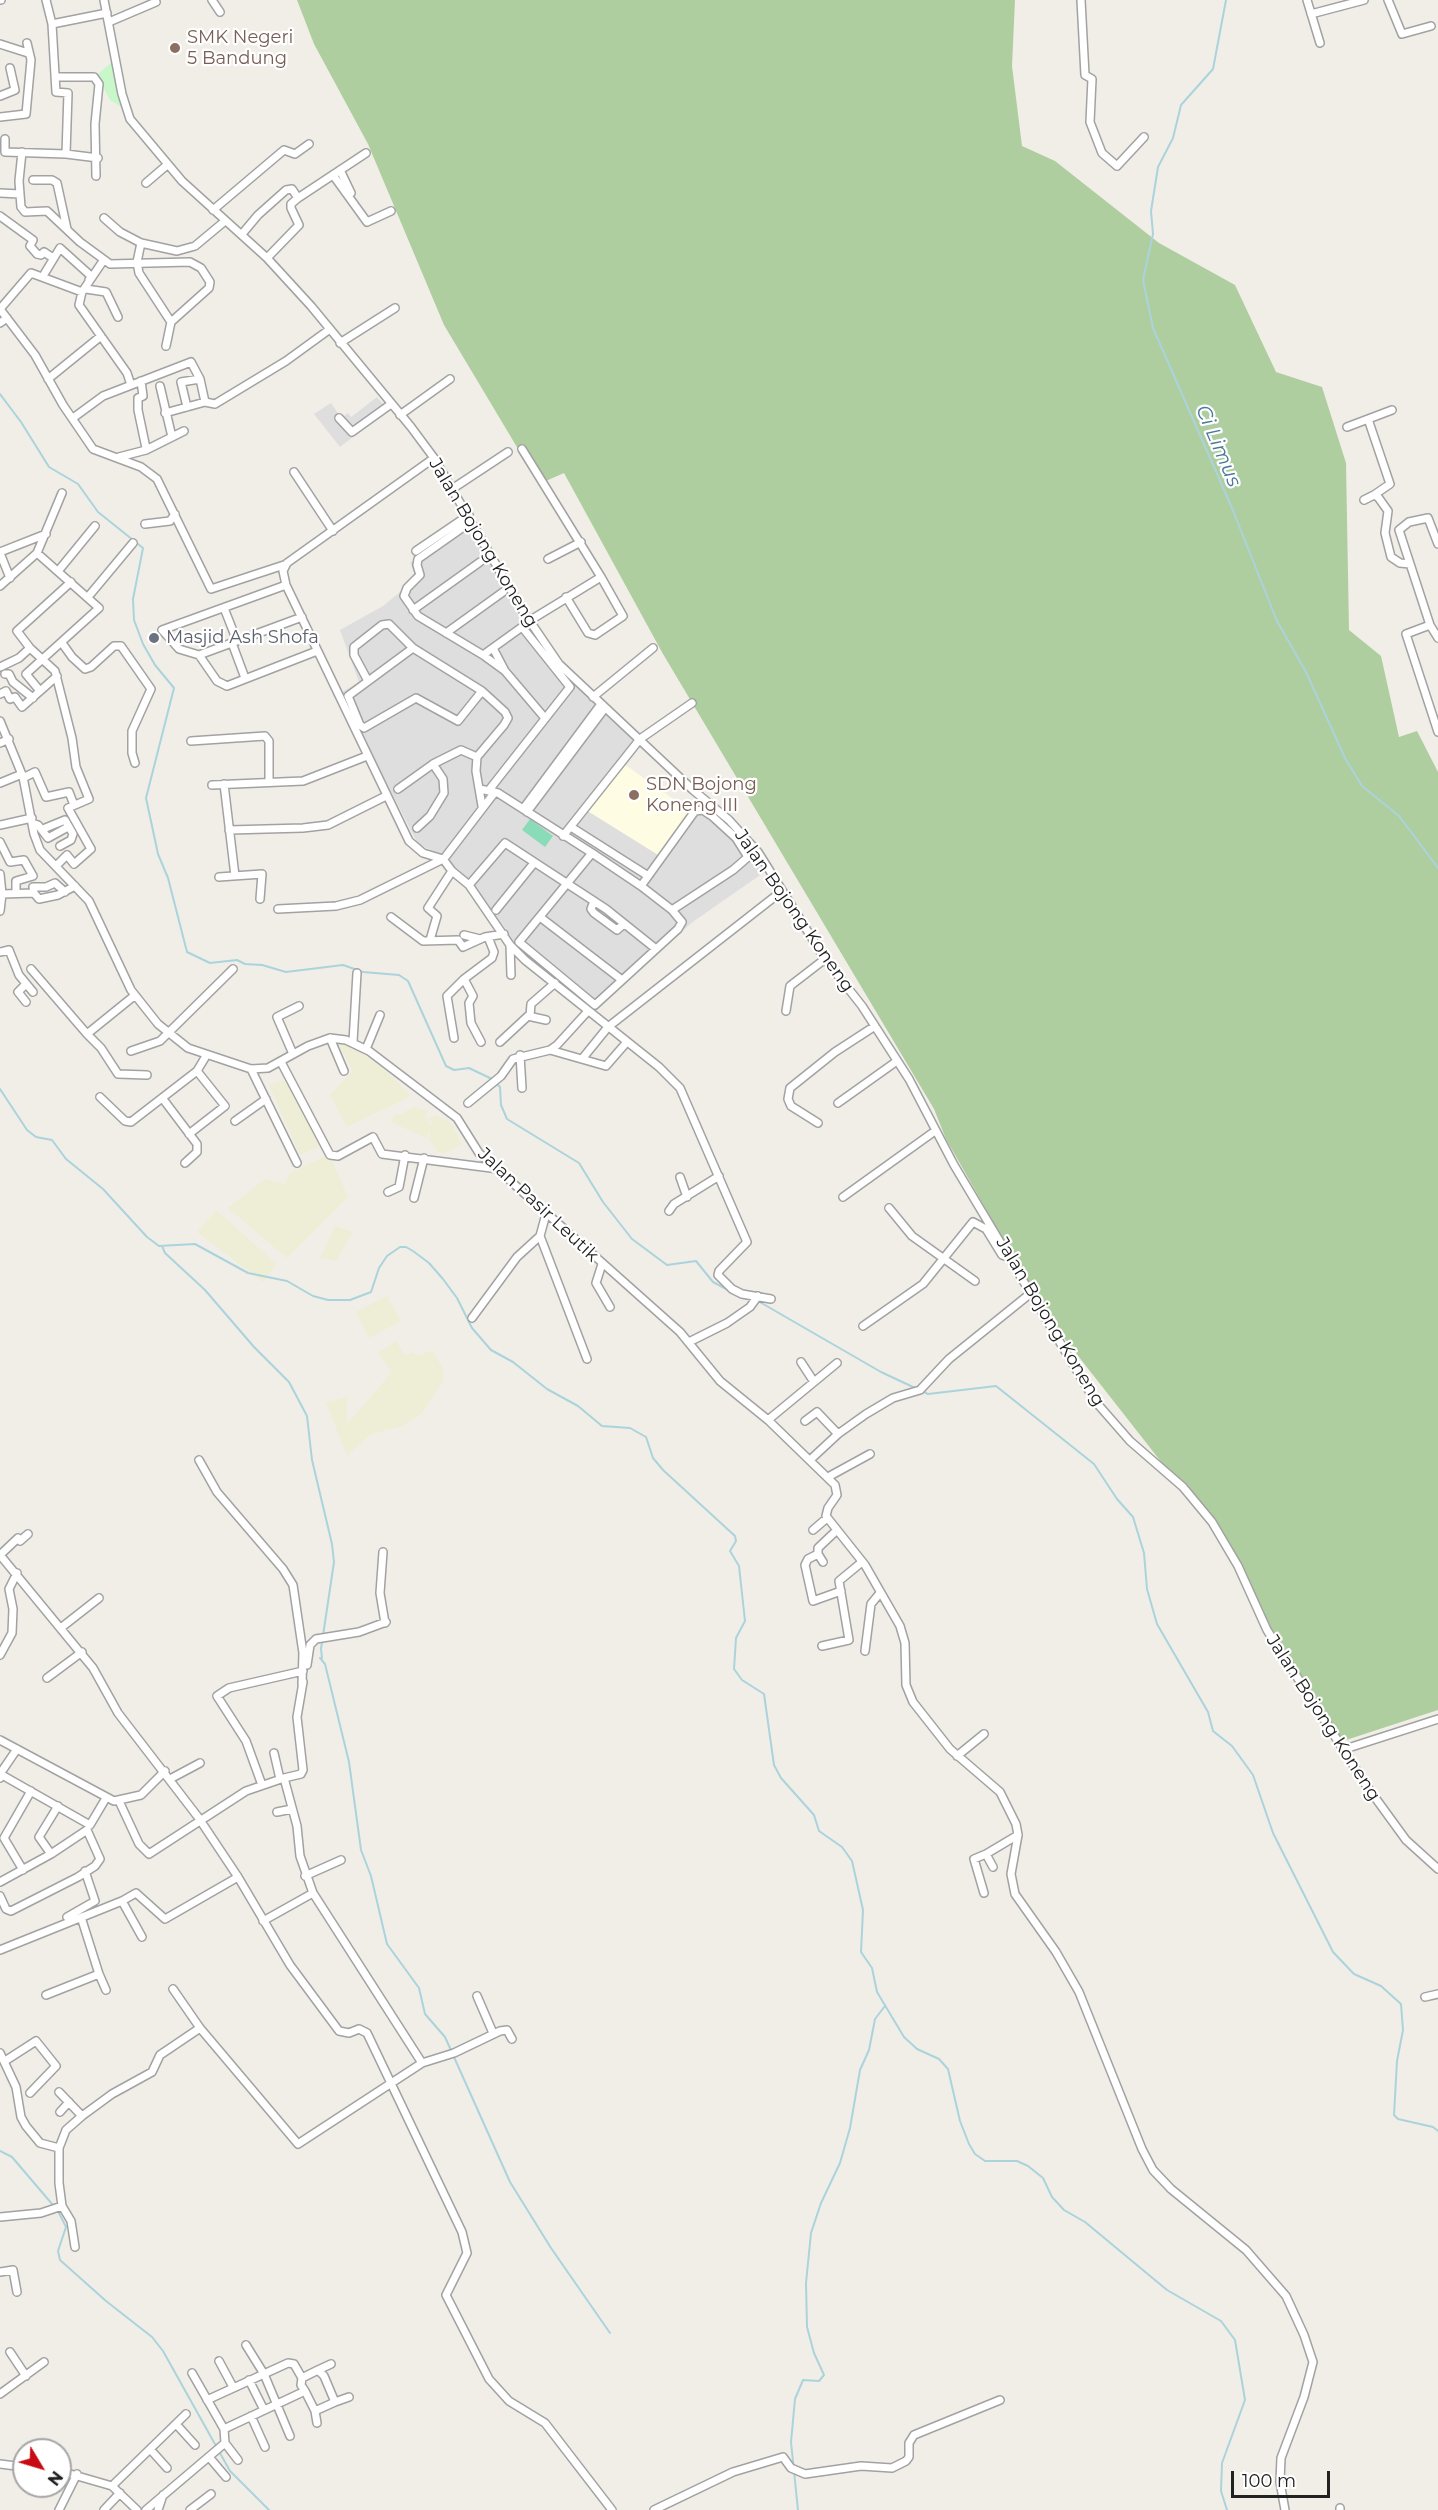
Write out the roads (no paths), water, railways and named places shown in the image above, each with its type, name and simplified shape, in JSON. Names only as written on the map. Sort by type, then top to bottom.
[{"type":"street","points":[[46,0],[52,24],[56,92],[68,93],[66,154]]},
{"type":"street","name":"Jalan Bojong Koneng","points":[[104,0],[127,114],[167,165],[267,258],[330,329],[434,458],[529,621],[559,664],[639,740],[742,832],[825,959],[909,1079],[935,1131],[1095,1401],[1130,1441],[1183,1487],[1212,1522],[1238,1566],[1266,1630],[1390,1820],[1423,1858],[1438,1869]]},
{"type":"street","points":[[212,0],[220,12]]},
{"type":"street","points":[[1081,0],[1085,75],[1092,79],[1090,122],[1102,153],[1117,166],[1144,137]]},
{"type":"street","points":[[1307,0],[1320,43]]},
{"type":"street","points":[[1311,14],[1364,0]]},
{"type":"street","points":[[1388,0],[1402,34],[1431,26]]},
{"type":"street","points":[[109,22],[156,2]]},
{"type":"street","points":[[52,24],[107,13]]},
{"type":"street","points":[[0,117],[26,114],[31,60],[27,43]]},
{"type":"street","points":[[1,44],[28,53]]},
{"type":"street","points":[[0,96],[15,89],[10,68]]},
{"type":"street","points":[[55,77],[97,80],[100,88],[95,123],[98,158],[96,176]]},
{"type":"street","points":[[5,139],[5,152],[66,154],[98,158]]},
{"type":"street","points":[[213,210],[284,150],[295,154],[309,144]]},
{"type":"street","points":[[22,152],[20,194],[25,212],[47,211],[103,261],[114,265],[137,262],[190,262],[198,265],[210,282],[206,291],[171,322],[166,346]]},
{"type":"street","points":[[267,258],[299,225],[291,204],[366,153]]},
{"type":"street","points":[[146,183],[167,165]]},
{"type":"street","points":[[340,170],[357,207]]},
{"type":"street","points":[[333,175],[367,222],[391,211]]},
{"type":"street","points":[[33,180],[52,180],[57,183],[67,229]]},
{"type":"street","points":[[240,233],[288,189],[298,198]]},
{"type":"street","points":[[0,193],[20,194]]},
{"type":"street","points":[[0,216],[33,240],[30,246],[37,254],[41,255],[44,252],[53,258]]},
{"type":"street","points":[[104,218],[120,232],[141,243],[183,251],[219,227],[223,219]]},
{"type":"street","points":[[205,237],[223,219]]},
{"type":"street","points":[[141,243],[137,262],[139,273],[171,322]]},
{"type":"street","points":[[42,276],[60,248],[91,276],[79,303],[81,309],[128,373],[131,385]]},
{"type":"street","points":[[85,289],[103,261]]},
{"type":"street","points":[[118,317],[106,292],[28,274],[0,309],[35,355],[93,448],[141,466],[153,474],[212,590],[284,565],[434,458]]},
{"type":"street","points":[[340,343],[395,308]]},
{"type":"street","points":[[0,323],[7,318]]},
{"type":"street","points":[[165,412],[205,402],[215,404],[286,361],[330,329]]},
{"type":"street","points":[[48,379],[101,336]]},
{"type":"street","points":[[73,418],[97,403],[97,399],[191,362],[200,379],[205,402]]},
{"type":"street","points":[[187,407],[181,382],[200,379]]},
{"type":"street","points":[[400,415],[450,379]]},
{"type":"street","points":[[141,381],[143,396],[138,398],[138,410],[146,448]]},
{"type":"street","points":[[160,386],[172,437]]},
{"type":"street","points":[[339,418],[352,432],[391,404]]},
{"type":"street","points":[[1347,427],[1392,410]]},
{"type":"street","points":[[1364,500],[1390,484],[1368,419]]},
{"type":"street","points":[[117,457],[132,455],[184,431]]},
{"type":"street","points":[[522,449],[581,542],[623,616],[595,635],[588,633],[566,597]]},
{"type":"street","points":[[452,489],[508,452]]},
{"type":"street","points":[[294,472],[333,531]]},
{"type":"street","points":[[0,586],[37,553],[62,493]]},
{"type":"street","points":[[1374,495],[1388,511],[1386,533],[1391,557],[1400,563],[1410,564]]},
{"type":"street","points":[[145,524],[170,521],[175,514]]},
{"type":"street","points":[[416,551],[469,515]]},
{"type":"street","points":[[1437,635],[1430,625],[1399,530],[1404,525],[1428,518],[1438,544]]},
{"type":"street","points":[[59,570],[95,526]]},
{"type":"street","points":[[465,526],[418,560],[420,575],[404,592],[413,610],[505,671]]},
{"type":"street","points":[[10,578],[0,552],[46,534]]},
{"type":"street","points":[[548,559],[581,542]]},
{"type":"street","points":[[87,597],[132,543]]},
{"type":"street","points":[[37,553],[59,570],[99,609],[26,675],[40,691]]},
{"type":"street","points":[[413,610],[480,562]]},
{"type":"street","points":[[284,565],[286,585],[409,841],[423,853],[444,857],[452,871],[469,885],[510,945],[680,1088],[747,1242],[719,1270],[718,1275],[732,1289],[771,1299]]},
{"type":"street","points":[[529,621],[601,577]]},
{"type":"street","points":[[53,835],[74,864],[91,849],[68,808],[89,799],[76,767],[72,738],[54,668],[30,648],[17,631],[71,582]]},
{"type":"street","points":[[286,585],[162,630],[179,649],[199,655],[223,685],[227,686],[317,651]]},
{"type":"street","points":[[446,633],[503,592]]},
{"type":"street","points":[[224,608],[245,678]]},
{"type":"street","points":[[199,655],[302,618]]},
{"type":"street","points":[[368,681],[354,655],[354,647],[382,626],[390,624],[412,648],[482,692],[507,718],[477,757],[476,771],[482,806]]},
{"type":"street","points":[[1430,625],[1407,631],[1406,637],[1438,732]]},
{"type":"street","points":[[278,909],[336,906],[360,900],[444,857],[570,684],[522,627],[483,655]]},
{"type":"street","points":[[62,643],[85,669],[91,667],[114,646],[121,646],[150,689],[132,731],[132,753],[135,763]]},
{"type":"street","points":[[0,667],[19,658],[30,648]]},
{"type":"street","points":[[412,648],[348,696],[360,725],[367,729],[416,698],[458,721],[482,692]]},
{"type":"street","points":[[493,648],[505,671],[544,717]]},
{"type":"street","points":[[593,697],[653,648]]},
{"type":"street","points":[[5,674],[9,674],[13,682],[33,698]]},
{"type":"street","points":[[0,694],[6,691],[10,699],[15,697],[22,707],[57,676]]},
{"type":"street","points":[[563,836],[639,740],[692,703]]},
{"type":"street","points":[[525,811],[603,706]]},
{"type":"street","points":[[0,721],[22,776],[40,850],[89,901],[134,996],[168,1033],[188,1048],[206,1056],[251,1069],[263,1070],[330,1038],[344,1071]]},
{"type":"street","points":[[191,741],[265,736],[268,741],[269,781]]},
{"type":"street","points":[[0,743],[9,740]]},
{"type":"street","points":[[398,789],[433,764],[461,750],[477,757]]},
{"type":"street","points":[[212,785],[269,781],[297,782],[367,756]]},
{"type":"street","points":[[417,828],[435,809],[444,793],[443,779],[433,764]]},
{"type":"street","points":[[0,783],[35,772],[46,797],[69,792],[74,805]]},
{"type":"street","points":[[224,784],[235,876]]},
{"type":"street","points":[[480,789],[492,791],[592,853],[672,910],[682,925],[596,1005],[519,942],[592,853]]},
{"type":"street","points":[[229,830],[303,828],[332,824],[387,796]]},
{"type":"street","points":[[641,886],[695,811],[703,810],[712,816],[736,838],[748,857],[733,870],[672,910]]},
{"type":"street","points":[[43,829],[65,820],[73,834],[70,840],[60,846]]},
{"type":"street","points":[[0,825],[32,821],[43,829],[48,838],[68,827]]},
{"type":"street","points":[[571,827],[645,874]]},
{"type":"street","points":[[0,842],[10,862],[25,860],[33,876],[16,881],[16,893]]},
{"type":"street","points":[[469,885],[504,843],[594,901],[656,949]]},
{"type":"street","points":[[56,866],[67,855]]},
{"type":"street","points":[[496,910],[534,863]]},
{"type":"street","points":[[430,940],[437,916],[428,908],[452,871]]},
{"type":"street","points":[[0,874],[2,894],[0,906]]},
{"type":"street","points":[[219,877],[262,874],[260,899]]},
{"type":"street","points":[[65,892],[55,883],[46,887],[33,887],[39,899],[65,892],[75,886]]},
{"type":"street","points":[[582,1059],[608,1027],[782,891]]},
{"type":"street","points":[[2,894],[34,893]]},
{"type":"street","points":[[391,917],[423,940],[458,940],[463,947],[484,938],[504,934]]},
{"type":"street","points":[[540,917],[622,980]]},
{"type":"street","points":[[454,1038],[447,998],[464,979],[493,957],[494,950],[484,938],[464,935]]},
{"type":"street","points":[[510,945],[511,975]]},
{"type":"street","points":[[0,952],[9,950],[26,984],[33,992]]},
{"type":"street","points":[[786,1011],[790,986],[825,959]]},
{"type":"street","points":[[31,969],[101,1048],[118,1074],[147,1075]]},
{"type":"street","points":[[131,1051],[159,1042],[233,969]]},
{"type":"street","points":[[353,1042],[357,973]]},
{"type":"street","points":[[464,979],[473,996],[469,1003],[471,1023],[481,1042]]},
{"type":"street","points":[[500,1042],[530,1016],[531,1004],[555,983]]},
{"type":"street","points":[[26,984],[18,991],[26,1002]]},
{"type":"street","points":[[87,1034],[134,996]]},
{"type":"street","points":[[293,1054],[277,1017],[299,1006]]},
{"type":"street","points":[[550,1050],[568,1035],[588,1011]]},
{"type":"street","points":[[366,1049],[380,1015]]},
{"type":"street","points":[[530,1016],[546,1020]]},
{"type":"street","points":[[818,1123],[790,1106],[788,1099],[790,1088],[835,1052],[874,1026]]},
{"type":"street","name":"Jalan Pasir Leutik","points":[[330,1038],[353,1042],[366,1049],[457,1118],[476,1150],[689,1342],[725,1386],[768,1420],[828,1477],[837,1492],[828,1508],[827,1518]]},
{"type":"street","points":[[468,1103],[501,1076],[513,1059],[520,1055],[550,1050],[606,1066],[626,1042]]},
{"type":"street","points":[[520,1055],[522,1088]]},
{"type":"street","points":[[100,1097],[128,1122],[163,1099],[197,1071],[206,1056]]},
{"type":"street","points":[[837,1103],[897,1061]]},
{"type":"street","points":[[281,1062],[330,1155],[338,1156],[373,1137],[382,1154],[405,1155],[499,1169]]},
{"type":"street","points":[[251,1069],[297,1163]]},
{"type":"street","points":[[189,1134],[225,1106],[197,1071]]},
{"type":"street","points":[[163,1099],[197,1144],[197,1152],[185,1163]]},
{"type":"street","points":[[235,1120],[266,1099]]},
{"type":"street","points":[[843,1197],[935,1131]]},
{"type":"street","points":[[388,1192],[399,1186],[405,1155]]},
{"type":"street","points":[[414,1198],[424,1158]]},
{"type":"street","points":[[669,1211],[674,1204],[719,1176]]},
{"type":"street","points":[[680,1177],[687,1197]]},
{"type":"street","points":[[889,1208],[912,1236],[942,1260],[975,1281]]},
{"type":"street","points":[[472,1318],[517,1257],[540,1236],[546,1214]]},
{"type":"street","points":[[863,1326],[923,1284],[973,1222],[986,1229],[1002,1255],[1011,1258]]},
{"type":"street","points":[[540,1236],[587,1359]]},
{"type":"street","points":[[602,1264],[596,1283],[610,1307]]},
{"type":"street","points":[[810,1460],[838,1434],[893,1398],[920,1390],[949,1359],[1031,1293]]},
{"type":"street","points":[[689,1342],[727,1323],[758,1297]]},
{"type":"street","points":[[801,1362],[814,1382]]},
{"type":"street","points":[[768,1420],[837,1363]]},
{"type":"street","points":[[805,1421],[817,1412],[838,1434]]},
{"type":"street","points":[[828,1477],[870,1454]]},
{"type":"street","points":[[199,1460],[217,1492],[284,1569],[293,1585],[297,1603],[302,1684]]},
{"type":"street","points":[[813,1530],[827,1518],[862,1562],[904,1637],[905,1680],[910,1695],[922,1716],[957,1756],[1000,1792],[1017,1824],[1018,1835],[1011,1874],[1015,1894],[1056,1952],[1079,1992],[1142,2150],[1165,2183],[1240,2243],[1282,2291],[1309,2345],[1313,2360],[1309,2379],[1281,2458],[1280,2482],[1285,2510]]},
{"type":"street","points":[[823,1562],[818,1554],[818,1548],[837,1530]]},
{"type":"street","points":[[28,1534],[20,1542],[18,1538],[0,1556],[62,1627],[93,1668],[118,1713],[165,1771],[200,1820],[238,1877],[290,1965],[339,2031],[349,2033],[359,2029],[367,2033],[465,2241],[467,2253],[447,2289],[448,2301],[494,2385],[509,2401],[545,2423],[612,2510]]},
{"type":"street","points":[[119,1801],[139,1844],[149,1854],[200,1820],[262,1785],[303,1772],[297,1717],[310,1645],[316,1639],[359,1632],[385,1623],[380,1593],[383,1552]]},
{"type":"street","points":[[818,1554],[808,1559],[805,1565],[813,1601],[841,1591]]},
{"type":"street","points":[[822,1646],[849,1640],[841,1577],[862,1562]]},
{"type":"street","points":[[0,1655],[12,1633],[13,1609],[9,1589],[17,1573]]},
{"type":"street","points":[[865,1651],[871,1604],[880,1593]]},
{"type":"street","points":[[62,1627],[99,1598]]},
{"type":"street","points":[[47,1678],[82,1653]]},
{"type":"street","points":[[262,1785],[246,1740],[217,1696],[229,1688],[303,1671]]},
{"type":"street","points":[[1345,1749],[1438,1719]]},
{"type":"street","points":[[957,1756],[984,1734]]},
{"type":"street","points":[[0,1740],[106,1798],[119,1801],[141,1795],[165,1771]]},
{"type":"street","points":[[0,1896],[4,1905],[11,1911],[86,1871],[100,1859],[88,1827],[58,1806],[1,1776],[17,1749]]},
{"type":"street","points":[[274,1753],[292,1809],[305,1876],[313,1893],[422,2062]]},
{"type":"street","points":[[170,1779],[200,1763]]},
{"type":"street","points":[[23,1870],[4,1838],[31,1791]]},
{"type":"street","points":[[0,1882],[51,1854],[88,1827],[106,1798]]},
{"type":"street","points":[[51,1854],[39,1837],[58,1806]]},
{"type":"street","points":[[277,1812],[292,1809]]},
{"type":"street","points":[[984,1893],[974,1859],[1018,1835]]},
{"type":"street","points":[[986,1854],[993,1867]]},
{"type":"street","points":[[305,1876],[341,1860]]},
{"type":"street","points":[[67,1917],[95,1901],[86,1871]]},
{"type":"street","points":[[0,1950],[137,1893],[165,1919],[238,1877]]},
{"type":"street","points":[[263,1921],[313,1893]]},
{"type":"street","points":[[122,1901],[142,1937]]},
{"type":"street","points":[[81,1917],[106,1990]]},
{"type":"street","points":[[46,1995],[99,1974]]},
{"type":"street","points":[[173,1989],[200,2028],[298,2144],[359,2106],[390,2082],[422,2062],[454,2054],[493,2033],[507,2030],[512,2039]]},
{"type":"street","points":[[1425,1997],[1438,1994]]},
{"type":"street","points":[[477,1996],[493,2033]]},
{"type":"street","points":[[75,2247],[71,2221],[62,2206],[58,2183],[59,2148],[66,2130],[112,2094],[152,2072],[160,2055],[200,2028]]},
{"type":"street","points":[[5,2061],[36,2041],[50,2058],[56,2068],[30,2093]]},
{"type":"street","points":[[0,2053],[16,2087],[21,2117],[26,2126],[40,2143],[59,2148]]},
{"type":"street","points":[[59,2092],[82,2116]]},
{"type":"street","points":[[60,2112],[69,2102]]},
{"type":"street","points":[[0,2217],[41,2213],[62,2206]]},
{"type":"street","points":[[0,2272],[13,2270],[17,2292]]},
{"type":"street","points":[[246,2345],[264,2374],[290,2436]]},
{"type":"street","points":[[10,2352],[26,2376]]},
{"type":"street","points":[[219,2361],[233,2387]]},
{"type":"street","points":[[0,2394],[44,2362]]},
{"type":"street","points":[[207,2400],[291,2363],[302,2378],[301,2385],[315,2411],[317,2423]]},
{"type":"street","points":[[302,2378],[331,2364]]},
{"type":"street","points":[[318,2370],[324,2376],[335,2402]]},
{"type":"street","points":[[192,2373],[224,2429],[225,2443],[238,2460]]},
{"type":"street","points":[[249,2380],[264,2410]]},
{"type":"street","points":[[224,2429],[305,2391]]},
{"type":"street","points":[[315,2411],[349,2397]]},
{"type":"street","points":[[654,2510],[733,2472],[783,2457],[791,2468],[805,2474],[861,2466],[892,2468],[909,2457],[909,2443],[914,2435],[1000,2400]]},
{"type":"street","points":[[112,2486],[186,2414]]},
{"type":"street","points":[[251,2416],[265,2447]]},
{"type":"street","points":[[176,2424],[195,2445]]},
{"type":"street","points":[[146,2510],[225,2443]]},
{"type":"street","points":[[150,2449],[167,2468]]},
{"type":"street","points":[[209,2457],[226,2477]]},
{"type":"street","points":[[72,2473],[112,2486],[137,2510]]},
{"type":"street","points":[[59,2510],[77,2474]]},
{"type":"street","points":[[104,2510],[120,2493]]},
{"type":"street","points":[[158,2510],[164,2494]]},
{"type":"street","points":[[190,2510],[211,2494]]},
{"type":"waterway","name":"Ci Limus","points":[[1226,0],[1213,69],[1181,105],[1173,138],[1158,167],[1151,211],[1153,234],[1143,280],[1153,328],[1232,508],[1277,621],[1306,672],[1345,758],[1362,786],[1399,816],[1438,868]]},
{"type":"waterway","points":[[0,394],[21,422],[49,467],[78,484],[98,512],[143,548],[133,599],[134,620],[143,644],[155,665],[174,688],[146,798],[158,854],[168,878],[187,952],[210,963],[237,960],[245,964],[262,965],[286,972],[343,965],[363,972],[399,975],[408,981],[446,1066],[454,1070],[469,1068],[492,1079]]},
{"type":"waterway","points":[[496,1083],[500,1087],[501,1105],[507,1119],[579,1163],[603,1202],[632,1239],[667,1265],[696,1261],[713,1282],[730,1291]]},
{"type":"waterway","points":[[0,1089],[27,1130],[36,1137],[52,1140],[66,1159],[103,1189],[147,1237],[159,1246],[195,1244],[248,1273],[287,1281],[313,1296],[328,1300],[350,1300],[371,1292],[379,1268],[387,1256],[400,1247],[413,1251],[429,1263],[443,1279],[457,1298],[472,1328],[491,1350],[513,1362],[547,1389],[578,1406],[602,1426],[630,1428],[646,1437],[653,1458],[663,1470],[735,1536],[736,1541],[730,1551],[739,1566],[745,1621],[736,1638],[734,1669],[742,1680],[764,1694],[774,1765],[781,1778],[814,1815],[819,1831],[842,1847],[852,1861],[863,1910],[861,1952],[872,1968],[877,1992],[904,2037],[917,2049],[939,2059],[948,2069],[960,2121],[975,2154],[985,2161],[1017,2161],[1028,2166],[1043,2178],[1052,2197],[1064,2210],[1085,2222],[1167,2290],[1221,2321],[1235,2340],[1245,2400],[1222,2463],[1221,2491],[1227,2510]]},
{"type":"waterway","points":[[162,1246],[165,1253],[205,1290],[254,1347],[289,1382],[307,1416],[312,1460],[332,1544],[334,1562],[321,1649],[322,1658],[320,1658],[325,1664],[349,1762],[361,1850],[371,1876],[387,1944],[419,1988],[425,2014],[445,2037],[510,2182],[551,2248],[610,2333]]},
{"type":"waterway","points":[[758,1301],[881,1372],[928,1394],[996,1386],[1094,1464],[1117,1499],[1133,1517],[1144,1553],[1147,1589],[1157,1624],[1208,1712],[1213,1731],[1232,1746],[1253,1775],[1273,1833],[1333,1952],[1354,1974],[1381,1986],[1401,2004],[1403,2030],[1397,2061],[1394,2115],[1398,2119],[1433,2127],[1438,2131]]},
{"type":"waterway","points":[[798,2510],[791,2442],[795,2399],[803,2380],[819,2381],[824,2375],[814,2353],[807,2327],[806,2283],[811,2233],[821,2203],[840,2163],[850,2128],[860,2070],[869,2050],[875,2019],[885,2006]]},
{"type":"waterway","points":[[0,2151],[12,2157],[58,2211],[66,2227],[58,2251],[60,2260],[106,2301],[152,2337],[163,2351],[230,2471],[269,2510]]},
{"type":"place","name":"SMK Negeri 5 Bandung","points":[[175,48]]},
{"type":"place","name":"Masjid Ash Shofa","points":[[154,638]]},
{"type":"place","name":"SDN Bojong Koneng III","points":[[634,795]]}]
